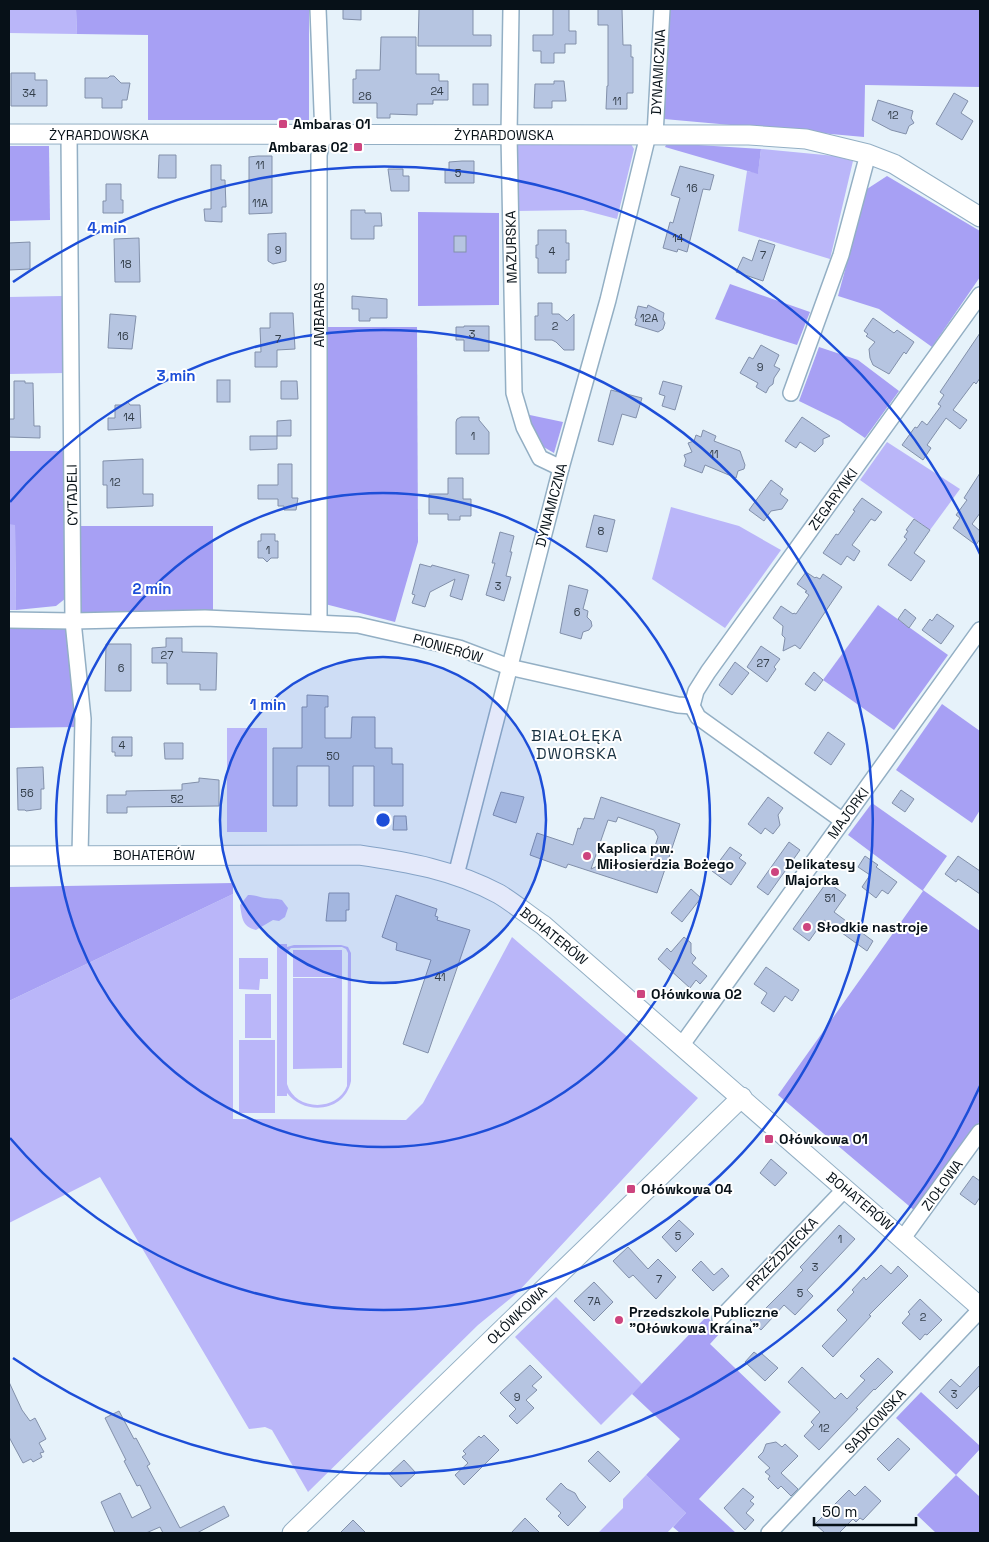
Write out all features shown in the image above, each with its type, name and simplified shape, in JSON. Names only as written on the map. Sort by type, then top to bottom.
[{"type":"street","name":"AMBARAS","points":[[318,9],[323,136],[319,155],[319,622]]},
{"type":"street","name":"MAZURSKA","points":[[511,9],[509,135],[514,393],[524,427],[540,458],[561,468]]},
{"type":"street","name":"DYNAMICZNA","points":[[456,875],[561,468],[652,135],[662,9]]},
{"type":"street","name":"ŻYRARDOWSKA","points":[[9,134],[323,136],[749,135],[806,139],[868,154],[894,164],[980,217]]},
{"type":"street","name":"CYTADELI","points":[[69,134],[73,621],[83,718],[80,856]]},
{"type":"street","points":[[791,393],[841,255],[868,154]]},
{"type":"street","name":"ZEGARYNKI","points":[[692,706],[696,691],[708,672],[980,295]]},
{"type":"street","name":"PIONIERÓW","points":[[9,620],[73,621],[205,618],[358,625],[459,648],[509,667],[678,705],[692,706]]},
{"type":"street","name":"MAJORKI","points":[[681,1046],[980,630]]},
{"type":"street","points":[[692,706],[698,717],[842,821]]},
{"type":"street","name":"BOHATERÓW","points":[[9,856],[358,855],[413,863],[456,875],[499,894],[543,925],[903,1238],[980,1308]]},
{"type":"street","name":"OŁÓWKOWA","points":[[292,1533],[742,1097]]},
{"type":"street","name":"ZIOŁOWA","points":[[903,1238],[980,1132]]},
{"type":"street","name":"PRZEŹDZIECKA","points":[[720,1320],[845,1189]]},
{"type":"street","name":"SADKOWSKA","points":[[769,1533],[980,1308]]},
{"type":"shaded area","points":[[9,9],[76,9],[77,34],[9,33]]},
{"type":"shaded area","points":[[76,9],[309,9],[309,120],[148,120],[148,35],[77,34]]},
{"type":"shaded area","points":[[666,9],[980,9],[980,87],[865,85],[864,137],[664,119]]},
{"type":"shaded area","points":[[667,143],[761,149],[758,174],[665,147]]},
{"type":"shaded area","points":[[631,144],[634,149],[617,219],[583,210],[517,211],[516,145]]},
{"type":"shaded area","points":[[9,146],[49,146],[50,220],[9,221]]},
{"type":"shaded area","points":[[761,149],[835,156],[853,161],[830,259],[738,231],[747,171],[758,173]]},
{"type":"shaded area","points":[[887,176],[980,231],[980,277],[932,347],[879,309],[838,296],[867,189]]},
{"type":"shaded area","points":[[418,212],[499,213],[499,305],[418,306]]},
{"type":"shaded area","points":[[730,284],[810,312],[797,345],[715,319]]},
{"type":"shaded area","points":[[63,296],[64,373],[9,374],[9,297]]},
{"type":"shaded area","points":[[323,327],[417,327],[418,542],[395,622],[325,604]]},
{"type":"shaded area","points":[[819,347],[858,360],[899,391],[865,438],[840,421],[799,401]]},
{"type":"shaded area","points":[[525,414],[563,422],[554,453],[542,446]]},
{"type":"shaded area","points":[[887,442],[960,489],[930,530],[860,480]]},
{"type":"shaded area","points":[[9,451],[65,451],[66,598],[56,606],[16,610],[15,525],[9,524]]},
{"type":"shaded area","points":[[671,507],[739,526],[781,550],[725,628],[652,579]]},
{"type":"shaded area","points":[[9,524],[15,524],[16,610],[9,610]]},
{"type":"shaded area","points":[[81,526],[213,526],[213,614],[80,613]]},
{"type":"shaded area","points":[[878,605],[948,655],[894,730],[823,680]]},
{"type":"shaded area","points":[[9,625],[68,626],[78,727],[9,728]]},
{"type":"shaded area","points":[[942,704],[980,731],[980,810],[972,823],[896,770]]},
{"type":"shaded area","points":[[227,728],[267,728],[267,832],[227,832]]},
{"type":"shaded area","points":[[872,803],[947,856],[923,890],[980,931],[980,1121],[915,1211],[778,1095],[923,891],[848,835]]},
{"type":"shaded area","points":[[233,883],[233,894],[9,1001],[9,887]]},
{"type":"shaded area","points":[[233,894],[233,1119],[406,1120],[423,1103],[512,937],[698,1098],[517,1293],[478,1325],[308,1492],[272,1430],[265,1427],[249,1429],[100,1177],[9,1223],[9,1001]]},
{"type":"shaded area","points":[[248,895],[282,900],[288,908],[285,917],[279,921],[273,920],[256,930],[251,929],[243,921],[240,905]]},
{"type":"shaded area","points":[[277,944],[287,944],[287,947],[294,945],[341,945],[348,947],[351,953],[351,1081],[347,1091],[341,1099],[324,1107],[304,1105],[287,1093],[287,1096],[277,1096]],"holes":[[[342,947],[348,953],[347,1086],[342,1094],[326,1104],[316,1105],[307,1103],[291,1093],[287,1084],[287,952],[291,948]]]},
{"type":"shaded area","points":[[293,950],[342,950],[342,977],[293,977]]},
{"type":"shaded area","points":[[239,958],[268,958],[268,979],[260,979],[259,990],[239,989]]},
{"type":"shaded area","points":[[293,978],[342,978],[342,1068],[293,1069]]},
{"type":"shaded area","points":[[245,994],[271,994],[271,1038],[245,1038]]},
{"type":"shaded area","points":[[239,1040],[275,1040],[275,1113],[239,1113]]},
{"type":"shaded area","points":[[556,1297],[642,1384],[601,1425],[515,1337]]},
{"type":"shaded area","points":[[707,1316],[720,1333],[710,1344],[781,1412],[699,1499],[736,1533],[680,1533],[673,1527],[686,1513],[646,1475],[680,1439],[632,1394]]},
{"type":"shaded area","points":[[921,1392],[980,1446],[980,1449],[956,1475],[896,1418]]},
{"type":"shaded area","points":[[646,1475],[686,1513],[667,1533],[598,1533],[623,1508],[623,1499]]},
{"type":"shaded area","points":[[956,1475],[980,1497],[980,1533],[936,1533],[917,1515]]},
{"type":"building","points":[[343,9],[361,9],[361,20],[343,19]]},
{"type":"building","points":[[419,9],[473,9],[473,35],[491,35],[491,46],[418,46]]},
{"type":"building","points":[[553,9],[569,9],[569,31],[576,31],[576,44],[565,44],[565,53],[554,53],[554,63],[541,63],[541,51],[533,51],[533,35],[553,35]]},
{"type":"building","points":[[598,9],[622,9],[623,45],[631,45],[631,57],[633,57],[633,93],[627,93],[627,109],[606,109],[608,25],[598,25]]},
{"type":"building","points":[[381,37],[416,37],[416,74],[439,74],[439,81],[448,81],[448,100],[433,100],[433,104],[417,104],[417,115],[390,114],[390,118],[377,118],[377,103],[353,103],[353,79],[356,79],[356,70],[380,70]]},
{"type":"building","points":[[11,73],[35,73],[35,80],[47,80],[47,106],[11,106]]},
{"type":"building","points":[[114,76],[121,83],[130,83],[127,100],[122,100],[122,108],[102,108],[102,98],[85,98],[85,78],[108,78]]},
{"type":"building","points":[[554,81],[564,81],[566,101],[552,101],[552,108],[534,108],[535,84],[554,84]]},
{"type":"building","points":[[473,84],[488,84],[488,105],[473,105]]},
{"type":"building","points":[[954,93],[968,101],[961,113],[973,121],[962,140],[936,124]]},
{"type":"building","points":[[878,100],[913,111],[911,118],[914,123],[909,126],[906,134],[891,130],[872,120]]},
{"type":"building","points":[[159,155],[176,155],[176,178],[158,178]]},
{"type":"building","points":[[272,156],[272,213],[249,214],[249,157]]},
{"type":"building","points":[[474,161],[474,183],[445,183],[445,170],[449,170],[449,162]]},
{"type":"building","points":[[211,165],[221,165],[221,180],[225,180],[226,207],[222,207],[222,222],[205,221],[204,209],[211,209]]},
{"type":"building","points":[[680,166],[714,175],[710,190],[703,189],[687,252],[678,249],[677,252],[663,248],[670,222],[673,223],[680,198],[671,195]]},
{"type":"building","points":[[388,169],[403,169],[403,176],[409,176],[409,191],[391,191]]},
{"type":"building","points":[[106,184],[121,184],[123,213],[103,213],[103,201],[106,201]]},
{"type":"building","points":[[351,210],[365,210],[365,213],[381,213],[382,226],[374,226],[374,239],[351,239]]},
{"type":"building","points":[[538,230],[566,230],[566,243],[569,243],[569,260],[566,260],[566,273],[538,273],[536,245],[538,245]]},
{"type":"building","points":[[286,233],[286,261],[273,264],[268,261],[268,234]]},
{"type":"building","points":[[454,236],[466,236],[466,252],[454,252]]},
{"type":"building","points":[[139,238],[140,282],[115,282],[114,239]]},
{"type":"building","points":[[759,240],[775,245],[763,281],[736,272],[743,257],[752,261]]},
{"type":"building","points":[[30,242],[30,269],[9,270],[9,243]]},
{"type":"building","points":[[352,296],[387,299],[387,318],[370,318],[370,321],[359,321],[359,309],[352,309]]},
{"type":"building","points":[[538,303],[552,303],[552,314],[559,314],[567,321],[574,314],[574,350],[564,350],[552,340],[535,340],[535,316],[538,316]]},
{"type":"building","points":[[648,305],[664,313],[663,319],[665,323],[663,329],[658,332],[635,325],[638,306],[647,308]]},
{"type":"building","points":[[270,313],[293,313],[295,349],[277,350],[277,367],[255,367],[255,352],[261,352],[260,328],[270,328]]},
{"type":"building","points":[[110,314],[136,316],[132,349],[108,348]]},
{"type":"building","points":[[873,318],[894,333],[897,330],[914,342],[906,354],[904,352],[889,374],[873,365],[870,358],[869,349],[875,342],[866,336],[868,334],[864,331]]},
{"type":"building","points":[[489,326],[489,351],[464,351],[464,340],[456,340],[456,327]]},
{"type":"building","points":[[980,333],[980,378],[976,384],[974,382],[953,410],[967,420],[960,429],[946,418],[927,445],[931,448],[923,460],[902,445],[915,427],[917,428],[922,421],[927,425],[941,406],[938,404],[944,395],[940,392]]},
{"type":"building","points":[[761,345],[779,355],[774,366],[780,369],[774,378],[773,384],[766,393],[756,387],[758,383],[740,373],[749,357],[753,359]]},
{"type":"building","points":[[217,380],[230,380],[230,402],[217,402]]},
{"type":"building","points":[[14,381],[33,383],[34,426],[40,426],[40,438],[9,437],[9,419],[14,419]]},
{"type":"building","points":[[281,381],[297,381],[298,399],[281,399]]},
{"type":"building","points":[[663,381],[682,386],[675,410],[662,406],[665,396],[659,394]]},
{"type":"building","points":[[611,390],[642,398],[636,418],[622,414],[613,445],[598,441]]},
{"type":"building","points":[[127,401],[130,405],[140,405],[141,428],[108,430],[108,418],[115,418],[115,405],[123,405]]},
{"type":"building","points":[[461,417],[479,417],[479,420],[489,432],[489,454],[456,454],[456,422]]},
{"type":"building","points":[[802,417],[830,436],[823,439],[823,444],[815,452],[800,442],[796,448],[785,441]]},
{"type":"building","points":[[291,420],[291,436],[277,436],[277,421]]},
{"type":"building","points":[[703,430],[716,436],[714,441],[740,451],[745,465],[744,469],[738,471],[736,478],[705,465],[702,473],[684,466],[686,460],[684,455],[692,452],[688,443],[694,441],[696,435],[701,437]]},
{"type":"building","points":[[250,436],[277,436],[277,449],[250,450]]},
{"type":"building","points":[[143,459],[143,494],[153,494],[153,506],[107,508],[107,485],[103,485],[103,461]]},
{"type":"building","points":[[278,464],[292,464],[292,498],[298,498],[296,510],[284,510],[284,506],[278,506],[278,499],[258,499],[258,485],[278,485]]},
{"type":"building","points":[[980,473],[980,513],[972,524],[980,531],[980,539],[976,545],[953,528],[960,518],[956,515],[967,500],[964,498]]},
{"type":"building","points":[[448,478],[463,478],[463,499],[471,499],[471,516],[460,516],[460,520],[448,520],[448,514],[429,514],[429,494],[448,494]]},
{"type":"building","points":[[771,480],[783,489],[780,494],[788,500],[782,509],[771,511],[764,521],[749,510]]},
{"type":"building","points":[[862,498],[882,512],[875,521],[871,519],[852,545],[860,551],[854,561],[847,556],[841,565],[823,553],[836,534],[838,535]]},
{"type":"building","points":[[594,515],[615,520],[607,552],[586,547]]},
{"type":"building","points":[[914,519],[930,530],[914,553],[925,561],[911,581],[888,565],[907,539],[904,537],[908,531],[906,530]]},
{"type":"building","points":[[500,532],[514,536],[506,576],[511,577],[504,601],[486,595],[495,563],[492,563]]},
{"type":"building","points":[[261,534],[275,534],[275,541],[278,541],[278,558],[271,558],[267,562],[263,558],[258,558],[258,541],[261,541]]},
{"type":"building","points":[[420,564],[431,567],[432,565],[469,575],[462,600],[450,596],[455,579],[430,592],[425,607],[412,603],[415,595],[412,594]]},
{"type":"building","points":[[806,572],[820,579],[823,574],[842,587],[800,649],[795,645],[783,651],[785,638],[782,635],[783,626],[773,618],[781,606],[796,614],[809,595],[805,592],[807,591],[797,584]]},
{"type":"building","points":[[569,585],[588,590],[583,609],[588,611],[587,617],[591,621],[592,626],[589,630],[583,632],[581,639],[560,633]]},
{"type":"building","points":[[905,609],[916,618],[909,628],[898,619]]},
{"type":"building","points":[[937,614],[954,626],[941,644],[922,630],[930,619],[932,621]]},
{"type":"building","points":[[166,638],[182,638],[182,652],[217,653],[216,690],[200,690],[200,684],[167,684],[167,663],[152,663],[152,648],[166,647]]},
{"type":"building","points":[[106,644],[131,644],[131,691],[105,691]]},
{"type":"building","points":[[761,646],[780,659],[767,682],[747,667]]},
{"type":"building","points":[[735,662],[749,673],[732,695],[719,685]]},
{"type":"building","points":[[814,672],[823,680],[815,691],[805,684]]},
{"type":"building","points":[[307,695],[328,696],[328,707],[325,707],[325,738],[351,738],[352,717],[375,717],[375,748],[392,748],[392,764],[403,764],[403,806],[374,806],[374,766],[353,766],[353,806],[329,806],[329,766],[297,766],[297,806],[273,806],[273,748],[302,748],[302,707],[307,707]]},
{"type":"building","points":[[828,732],[845,744],[831,765],[814,753]]},
{"type":"building","points":[[112,737],[132,737],[132,756],[115,756],[115,752],[112,752]]},
{"type":"building","points":[[164,743],[183,743],[183,759],[165,759]]},
{"type":"building","points":[[43,767],[44,789],[41,789],[41,809],[18,810],[17,768]]},
{"type":"building","points":[[199,778],[219,780],[219,806],[127,807],[127,813],[107,813],[107,795],[126,795],[126,791],[182,790],[182,784],[199,782]]},
{"type":"building","points":[[901,790],[914,799],[905,812],[892,803]]},
{"type":"building","points":[[501,792],[524,797],[516,823],[493,815]]},
{"type":"building","points":[[601,797],[680,824],[657,893],[568,864],[566,868],[530,855],[537,833],[573,845],[578,828],[580,829],[584,818],[594,819]],"holes":[[[618,817],[654,830],[658,837],[647,871],[633,866],[624,870],[621,862],[613,859],[591,869],[608,820],[616,822]]]},
{"type":"building","points":[[768,797],[783,808],[778,815],[780,825],[773,834],[765,828],[761,834],[748,824]]},
{"type":"building","points":[[394,816],[406,816],[407,830],[393,830]]},
{"type":"building","points":[[789,842],[800,850],[768,895],[757,887]]},
{"type":"building","points":[[730,847],[742,855],[739,858],[746,863],[731,885],[712,871]]},
{"type":"building","points":[[865,856],[878,865],[876,867],[897,882],[888,894],[882,890],[876,898],[862,887],[870,875],[858,867]]},
{"type":"building","points":[[958,856],[980,871],[980,894],[958,879],[956,882],[945,874]]},
{"type":"building","points":[[827,882],[846,895],[834,912],[873,941],[867,951],[824,920],[809,941],[793,929]]},
{"type":"building","points":[[691,889],[701,898],[682,922],[671,913]]},
{"type":"building","points":[[329,893],[349,893],[349,910],[346,910],[346,921],[326,921]]},
{"type":"building","points":[[396,895],[437,909],[435,916],[438,917],[437,920],[470,930],[428,1053],[403,1044],[431,960],[396,950],[397,943],[382,937]]},
{"type":"building","points":[[684,937],[691,943],[691,953],[696,958],[692,963],[707,976],[700,984],[696,980],[690,988],[658,959],[667,948],[671,952]]},
{"type":"building","points":[[766,967],[799,990],[792,1001],[785,996],[774,1012],[761,1003],[767,993],[754,984]]},
{"type":"building","points":[[771,1159],[787,1173],[775,1186],[760,1173]]},
{"type":"building","points":[[973,1176],[980,1181],[980,1197],[975,1205],[960,1194]]},
{"type":"building","points":[[679,1220],[694,1234],[676,1252],[662,1237]]},
{"type":"building","points":[[839,1225],[855,1239],[807,1290],[813,1296],[795,1315],[784,1305],[761,1330],[750,1320],[762,1308],[764,1310],[803,1270],[800,1267]]},
{"type":"building","points":[[628,1247],[648,1269],[658,1259],[676,1277],[656,1299],[633,1275],[629,1278],[613,1261]]},
{"type":"building","points":[[701,1261],[714,1275],[722,1268],[729,1276],[713,1291],[692,1270]]},
{"type":"building","points":[[881,1265],[891,1274],[898,1266],[908,1276],[869,1315],[871,1316],[833,1357],[822,1346],[847,1320],[837,1310],[854,1292],[852,1290],[864,1277],[866,1280]]},
{"type":"building","name":"Przedszkole Publiczne \"Ołówkowa Kraina\"","points":[[594,1282],[613,1302],[594,1321],[574,1301]]},
{"type":"building","points":[[920,1299],[942,1320],[920,1340],[902,1323],[910,1314],[908,1312]]},
{"type":"building","points":[[754,1352],[759,1356],[761,1353],[778,1368],[765,1381],[745,1362]]},
{"type":"building","points":[[878,1358],[893,1372],[874,1389],[856,1408],[858,1409],[819,1450],[804,1436],[814,1425],[811,1422],[820,1412],[788,1382],[802,1367],[835,1399],[841,1393],[847,1399],[865,1380],[860,1376]]},
{"type":"building","points":[[530,1365],[542,1377],[532,1386],[537,1390],[526,1400],[534,1408],[517,1424],[509,1416],[516,1409],[500,1393]]},
{"type":"building","points":[[980,1365],[980,1385],[957,1409],[939,1392],[951,1379],[960,1387]]},
{"type":"building","points":[[9,1382],[22,1410],[30,1421],[35,1418],[46,1439],[39,1443],[44,1452],[40,1453],[42,1457],[33,1462],[31,1459],[23,1463],[9,1437]]},
{"type":"building","points":[[119,1411],[150,1464],[147,1466],[180,1528],[224,1506],[229,1516],[197,1533],[163,1533],[160,1527],[146,1533],[115,1533],[101,1502],[120,1493],[132,1518],[151,1508],[140,1485],[137,1486],[124,1461],[126,1460],[105,1418]]},
{"type":"building","points":[[484,1435],[499,1450],[464,1485],[455,1475],[468,1463],[462,1457],[466,1454],[463,1451],[479,1436],[481,1438]]},
{"type":"building","points":[[898,1438],[910,1449],[889,1471],[877,1459]]},
{"type":"building","points":[[776,1442],[782,1447],[785,1444],[798,1456],[781,1473],[798,1489],[791,1496],[781,1486],[778,1489],[768,1479],[770,1476],[765,1472],[770,1468],[758,1457],[763,1452],[766,1444]]},
{"type":"building","points":[[598,1451],[620,1472],[610,1482],[588,1461]]},
{"type":"building","points":[[404,1460],[416,1473],[401,1487],[389,1474]]},
{"type":"building","points":[[561,1483],[575,1493],[586,1507],[568,1526],[558,1516],[561,1513],[546,1499]]},
{"type":"building","points":[[865,1486],[881,1501],[863,1520],[860,1518],[856,1522],[853,1519],[839,1533],[825,1533],[815,1524],[849,1490],[855,1496]]},
{"type":"building","points":[[743,1488],[754,1497],[750,1501],[754,1504],[746,1513],[754,1520],[745,1530],[724,1508]]},
{"type":"building","points":[[525,1518],[540,1533],[511,1533]]},
{"type":"building","points":[[353,1520],[366,1533],[340,1533]]},
{"type":"place","name":"Ambaras 01","points":[[283,124]]},
{"type":"place","name":"Ambaras 02","points":[[358,147]]},
{"type":"place","name":"Kaplica pw. Miłosierdzia Bożego","points":[[587,856]]},
{"type":"place","name":"Delikatesy Majorka","points":[[775,872]]},
{"type":"place","name":"Słodkie nastroje","points":[[807,927]]},
{"type":"place","name":"Ołówkowa 02","points":[[641,994]]},
{"type":"place","name":"Ołówkowa 01","points":[[769,1139]]},
{"type":"place","name":"Ołówkowa 04","points":[[631,1189]]},
{"type":"place","name":"Przedszkole Publiczne \"Ołówkowa Kraina\"","points":[[619,1320]]},
{"type":"district","name":"BIAŁOŁĘKA DWORSKA","points":[[577,744]]}]
